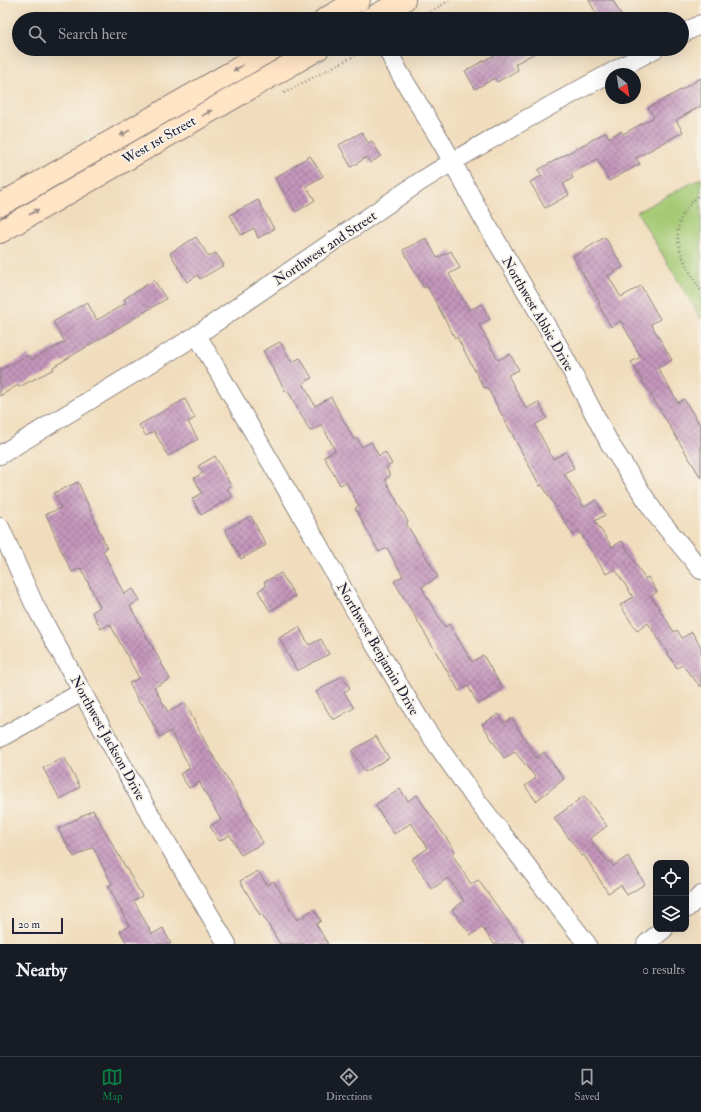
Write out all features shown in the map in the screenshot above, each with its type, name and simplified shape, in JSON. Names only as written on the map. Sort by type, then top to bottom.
[{"type":"main road","points":[[338,12],[359,0]]},
{"type":"main road","points":[[383,12],[404,0]]},
{"type":"main road","name":"West 1st Street","points":[[0,204],[260,56]]},
{"type":"main road","name":"West 1st Street","points":[[0,232],[306,56]]},
{"type":"street","points":[[359,0],[367,12]]},
{"type":"street","points":[[689,30],[701,24]]},
{"type":"street","name":"Northwest Abbie Drive","points":[[391,56],[558,347],[610,444],[656,515],[701,570]]},
{"type":"street","name":"Northwest 2nd Street","points":[[0,455],[197,335],[421,181],[592,82],[642,56]]},
{"type":"street","name":"Northwest Benjamin Drive","points":[[197,335],[313,535],[366,630],[423,725],[474,797],[587,944]]},
{"type":"street","name":"Northwest Jackson Drive","points":[[0,527],[34,604],[137,792],[227,944]]},
{"type":"street","points":[[0,738],[82,692]]},
{"type":"street","points":[[689,906],[701,895]]},
{"type":"street","points":[[646,944],[660,932]]},
{"type":"path","points":[[430,12],[451,0]]},
{"type":"path","points":[[701,194],[693,199],[682,214],[677,236],[679,250],[701,291]]},
{"type":"green space","points":[[701,178],[701,319],[637,212]]},
{"type":"building","points":[[589,0],[613,0],[619,12],[595,12]]},
{"type":"building","points":[[492,56],[529,56],[515,64],[518,70],[497,82],[495,78],[475,89],[465,71]]},
{"type":"building","points":[[701,78],[701,106],[676,120],[683,132],[636,158],[640,164],[609,181],[597,159],[571,174],[573,178],[563,184],[569,195],[545,208],[530,182],[542,176],[538,170],[606,132],[609,138],[621,131],[623,134],[654,117],[648,108]]},
{"type":"building","points":[[362,132],[368,143],[372,141],[381,156],[370,163],[367,157],[351,167],[339,145]]},
{"type":"building","points":[[310,156],[323,176],[306,186],[315,200],[296,212],[275,178]]},
{"type":"building","points":[[258,200],[274,229],[258,238],[254,228],[241,235],[230,215]]},
{"type":"building","points":[[196,237],[209,257],[216,253],[224,265],[200,279],[198,275],[187,282],[170,253]]},
{"type":"building","points":[[605,237],[623,267],[608,276],[621,297],[641,286],[660,319],[651,324],[672,360],[658,368],[678,403],[684,399],[701,427],[701,478],[631,362],[641,357],[621,321],[611,327],[598,304],[600,303],[573,257]]},
{"type":"building","points":[[426,238],[437,258],[451,251],[460,268],[449,274],[469,310],[482,304],[490,319],[479,325],[498,360],[510,354],[519,370],[508,375],[526,409],[538,402],[547,418],[535,425],[553,459],[566,452],[574,468],[564,473],[584,507],[596,500],[605,515],[595,521],[612,547],[622,541],[645,579],[648,577],[657,592],[651,596],[674,632],[677,630],[682,638],[692,632],[701,647],[701,687],[682,665],[677,668],[648,623],[637,631],[620,605],[633,597],[615,569],[606,574],[579,531],[573,535],[542,485],[540,486],[487,387],[484,388],[457,337],[455,338],[427,286],[424,288],[403,250]]},
{"type":"building","points":[[154,280],[166,299],[53,367],[54,369],[19,387],[18,385],[0,396],[0,370],[28,355],[31,360],[65,342],[53,322],[87,302],[97,320],[126,303],[124,299]]},
{"type":"building","points":[[280,342],[292,362],[300,358],[312,378],[303,383],[315,406],[331,397],[354,440],[357,438],[362,447],[371,442],[379,456],[385,452],[392,464],[386,467],[390,476],[385,479],[408,522],[406,523],[438,577],[422,587],[425,594],[445,627],[449,624],[472,662],[483,655],[503,689],[478,704],[468,686],[459,691],[394,581],[403,576],[387,548],[379,552],[355,508],[359,506],[346,482],[340,485],[324,457],[335,450],[322,425],[310,431],[288,391],[286,392],[263,351]]},
{"type":"building","points":[[185,399],[195,418],[188,422],[198,439],[168,456],[154,431],[146,436],[139,425]]},
{"type":"building","points":[[215,456],[231,486],[227,488],[232,497],[201,515],[192,499],[202,493],[194,478],[203,473],[198,466]]},
{"type":"building","points":[[78,482],[107,548],[103,551],[124,594],[133,589],[140,600],[130,606],[170,679],[154,687],[168,712],[185,703],[212,755],[233,788],[263,843],[241,855],[230,835],[219,841],[210,826],[221,820],[199,782],[189,788],[180,774],[190,768],[171,731],[160,737],[142,703],[140,704],[129,683],[139,678],[110,624],[101,629],[92,612],[100,607],[81,568],[72,572],[61,550],[46,514],[61,508],[54,493]]},
{"type":"building","points":[[251,516],[266,545],[241,559],[225,530]]},
{"type":"building","points":[[281,573],[295,596],[270,611],[258,591],[266,586],[264,582]]},
{"type":"building","points":[[299,627],[309,645],[321,639],[329,654],[297,671],[279,638]]},
{"type":"building","points":[[342,676],[350,688],[344,692],[354,708],[333,720],[316,692]]},
{"type":"building","points":[[499,714],[504,723],[512,718],[536,758],[544,752],[564,779],[536,801],[525,786],[536,778],[515,752],[504,758],[482,724]]},
{"type":"building","points":[[376,736],[389,758],[365,772],[352,751]]},
{"type":"building","points":[[64,757],[80,787],[60,799],[43,768]]},
{"type":"building","points":[[400,789],[408,801],[417,795],[455,851],[452,854],[471,884],[478,880],[525,944],[494,944],[482,927],[471,935],[452,910],[464,901],[448,878],[432,889],[412,859],[428,848],[411,823],[394,834],[375,805]]},
{"type":"building","points":[[584,796],[607,826],[590,839],[608,862],[610,861],[613,866],[628,856],[645,884],[627,895],[621,885],[608,893],[584,855],[582,856],[554,818]]},
{"type":"building","points":[[93,810],[142,896],[134,901],[152,934],[163,928],[171,944],[127,944],[120,931],[129,926],[108,886],[112,884],[93,847],[74,857],[58,829]]},
{"type":"building","points":[[258,871],[267,885],[274,881],[297,920],[314,909],[321,921],[316,924],[328,944],[280,944],[262,914],[260,915],[240,881]]}]
